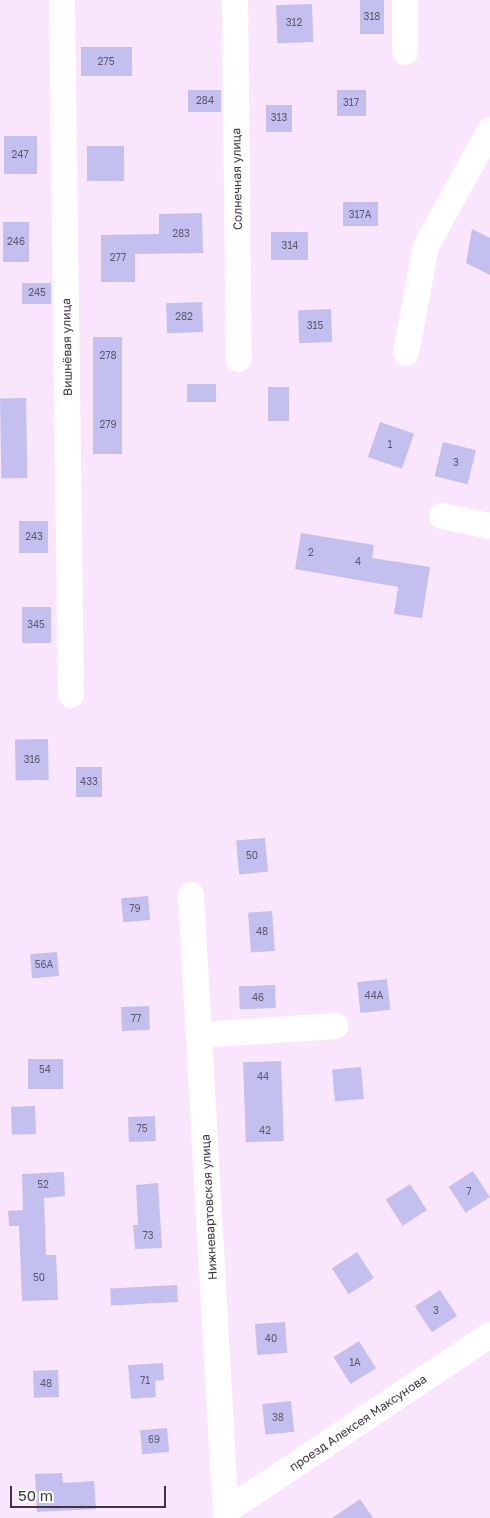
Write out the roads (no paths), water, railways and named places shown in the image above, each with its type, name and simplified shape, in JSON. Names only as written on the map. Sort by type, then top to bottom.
[{"type":"street","name":"Вишнёвая улица","points":[[62,0],[71,695]]},
{"type":"street","name":"Солнечная улица","points":[[235,0],[239,359]]},
{"type":"street","points":[[405,0],[406,52]]},
{"type":"street","points":[[406,353],[426,246],[490,130]]},
{"type":"street","points":[[442,516],[490,526]]},
{"type":"street","name":"Нижневартовская улица","points":[[191,895],[226,1515]]},
{"type":"street","points":[[199,1035],[336,1026]]},
{"type":"street","name":"проезд Алексея Максунова","points":[[226,1515],[490,1335]]}]
